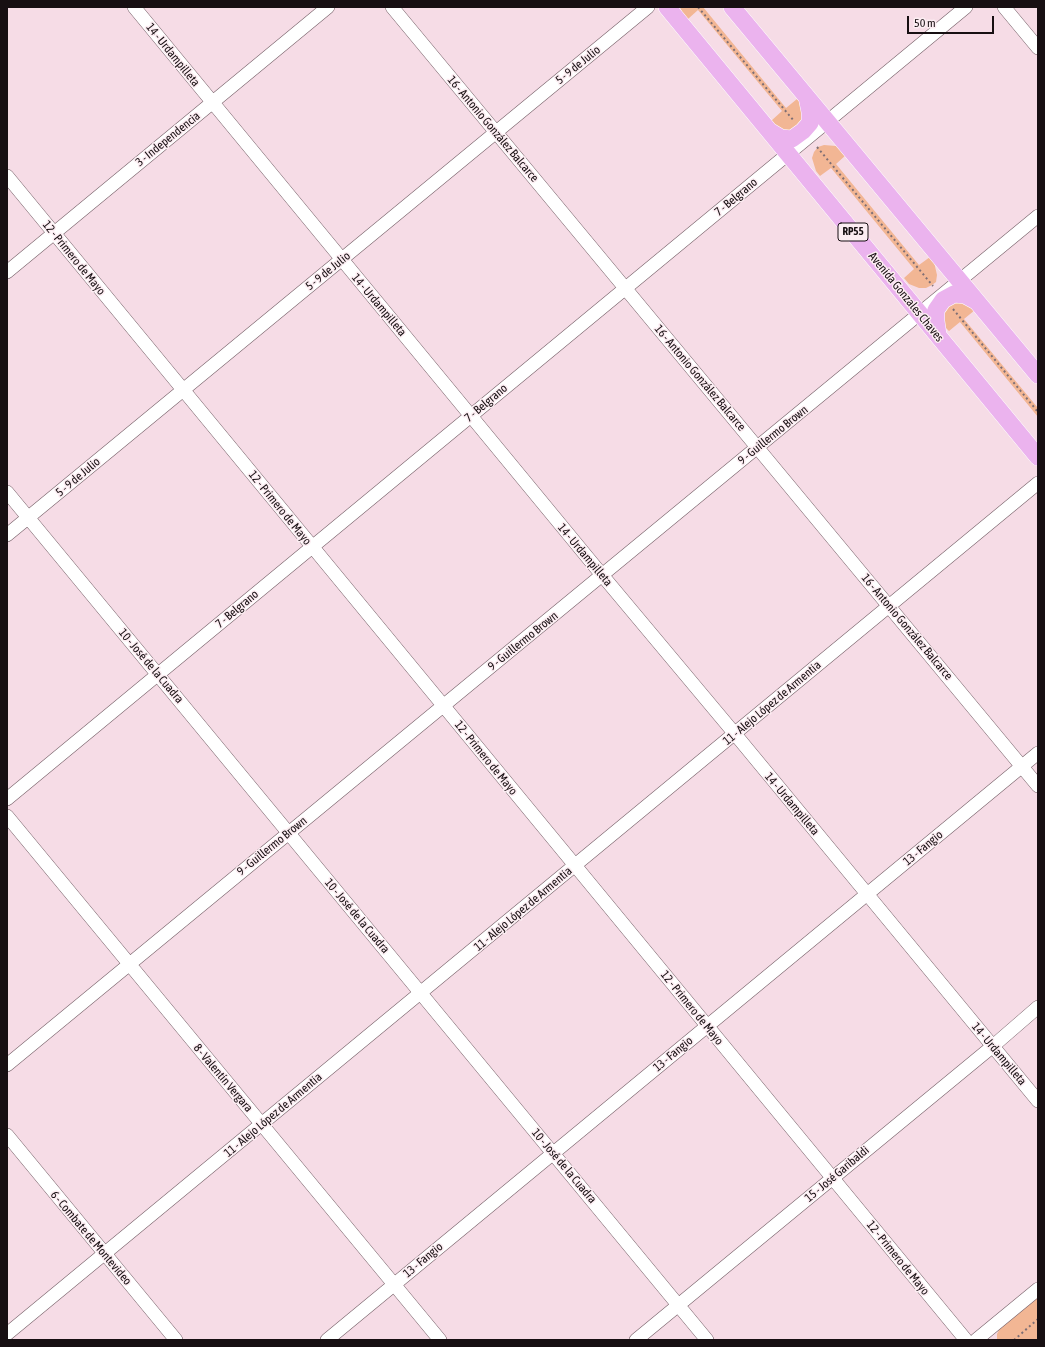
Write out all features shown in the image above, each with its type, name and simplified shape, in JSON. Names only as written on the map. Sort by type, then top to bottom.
[{"type":"main road","name":"Avenida Gonzales Chaves","points":[[667,7],[678,14],[769,131],[1035,451]]},
{"type":"main road","points":[[732,7],[1038,375]]},
{"type":"main road","points":[[769,131],[780,138],[792,139],[806,134],[810,123],[810,112],[807,98]]},
{"type":"main road","points":[[938,335],[936,310],[943,297],[954,294],[966,295],[978,302]]},
{"type":"street","name":"14 - Urdampilleta","points":[[134,7],[470,416],[1038,1101]]},
{"type":"street","name":"3 - Independencia","points":[[7,272],[328,7]]},
{"type":"street","name":"16 - Antonio González Balcarce","points":[[392,7],[1038,786]]},
{"type":"street","name":"5 - 9 de Julio","points":[[7,535],[648,7]]},
{"type":"street","name":"7 - Belgrano","points":[[7,799],[788,154],[806,134],[827,121],[966,7]]},
{"type":"street","points":[[1004,7],[1038,48]]},
{"type":"street","name":"12 - Primero de Mayo","points":[[7,176],[966,1340]]},
{"type":"street","name":"9 - Guillermo Brown","points":[[7,1065],[920,313],[943,297],[1038,216]]},
{"type":"street","name":"11 - Alejo López de Armentia","points":[[7,1334],[1038,483]]},
{"type":"street","name":"10 - José de la Cuadra","points":[[7,492],[707,1340]]},
{"type":"street","name":"13 - Fangio","points":[[327,1340],[1038,753]]},
{"type":"street","name":"8 - Valentín Vergara","points":[[7,816],[440,1340]]},
{"type":"street","name":"15 - José Garibaldi","points":[[636,1340],[993,1046],[1038,1007]]},
{"type":"street","name":"6 - Combate de Montevideo","points":[[7,1135],[176,1340]]},
{"type":"street","points":[[976,1340],[1038,1289]]},
{"type":"path","points":[[698,7],[1038,412]]},
{"type":"path","points":[[1014,1340],[1038,1320]]},
{"type":"shaded area","points":[[680,7],[703,7],[786,108],[797,99],[802,105],[805,118],[794,130],[786,131],[776,126],[771,121],[782,111],[698,10],[688,19],[683,14]]},
{"type":"shaded area","points":[[824,145],[836,146],[842,149],[846,155],[836,164],[919,265],[930,257],[934,262],[937,275],[936,282],[926,288],[919,288],[909,284],[904,278],[914,269],[831,168],[820,176],[816,171],[812,158],[818,147]]},
{"type":"shaded area","points":[[960,299],[975,310],[964,319],[1038,408],[1038,417],[960,322],[949,331],[944,326],[943,306]]},
{"type":"shaded area","points":[[1038,1295],[1038,1340],[997,1340],[997,1334],[1001,1326]]}]
